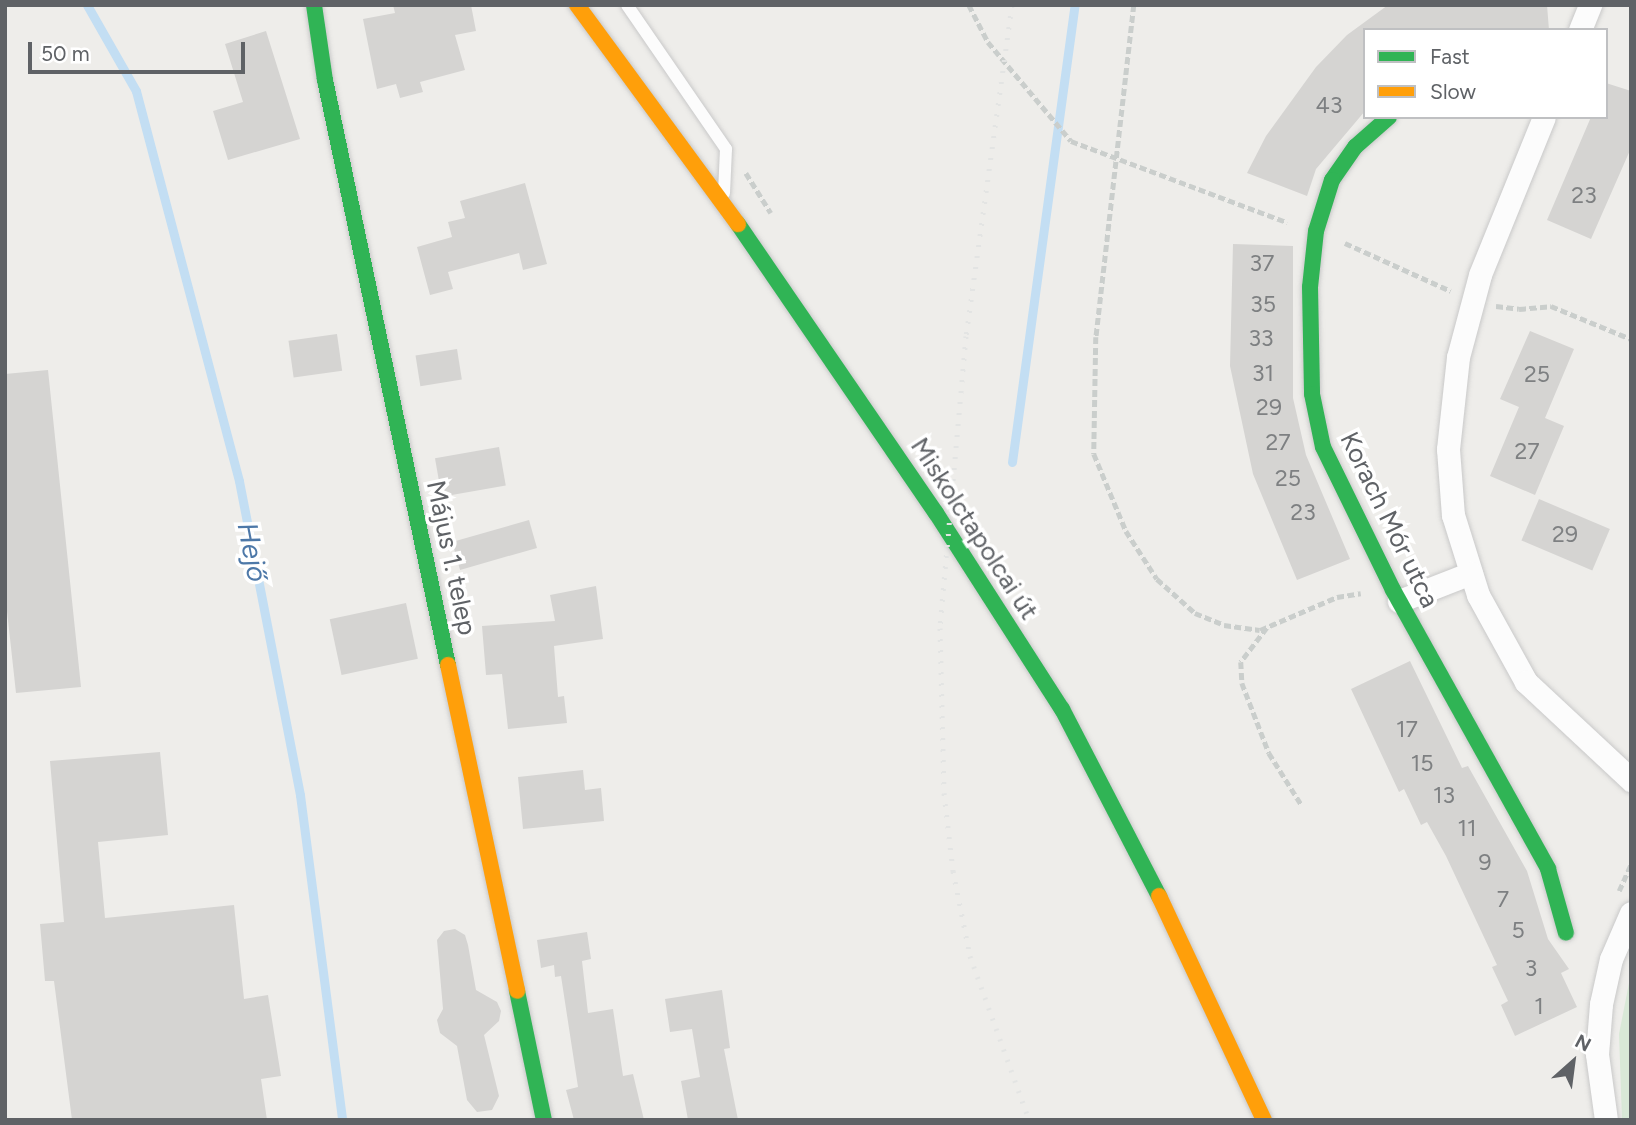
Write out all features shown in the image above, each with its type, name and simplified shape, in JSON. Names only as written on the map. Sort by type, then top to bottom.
[{"type":"street","name":"Május 1. telep","points":[[314,5],[328,93],[544,1120]]},
{"type":"street","name":"Miskolctapolcai út","points":[[577,5],[724,204],[936,513],[1062,709],[1146,869],[1264,1120]]},
{"type":"street","points":[[1581,28],[1590,5]]},
{"type":"street","name":"Korach Mór utca","points":[[1387,119],[1355,147],[1332,180],[1316,231],[1310,287],[1312,394],[1323,447],[1396,596],[1548,869],[1566,933]]},
{"type":"street","points":[[1543,119],[1472,302],[1458,357],[1448,449],[1452,515],[1478,596],[1526,682],[1631,780]]},
{"type":"street","points":[[1396,596],[1471,573]]},
{"type":"street","points":[[1606,1120],[1597,1054],[1601,1004],[1611,959],[1631,913]]},
{"type":"lane","points":[[627,5],[726,149],[724,204]]},
{"type":"path","points":[[969,5],[988,42],[1071,141],[1116,156],[1213,198],[1316,231],[1397,263],[1472,302],[1518,309],[1551,306],[1631,339]]},
{"type":"path","points":[[1134,5],[1096,337],[1094,454],[1126,531],[1157,579],[1195,613],[1224,625],[1268,627],[1336,597],[1396,596]]},
{"type":"path","points":[[1268,627],[1241,662],[1242,683],[1269,753],[1301,804]]},
{"type":"green space","points":[[1631,973],[1631,1120],[1622,1120],[1619,1034]]},
{"type":"building","points":[[393,5],[471,5],[476,31],[455,35],[465,70],[420,82],[423,92],[400,98],[396,84],[377,89],[363,19],[395,13]]},
{"type":"building","points":[[1388,5],[1547,5],[1549,28],[1363,28],[1363,113],[1316,169],[1307,196],[1247,173],[1266,136],[1316,67],[1347,35]]},
{"type":"building","points":[[266,31],[300,139],[228,160],[213,111],[243,102],[225,44]]},
{"type":"building","points":[[1608,84],[1631,91],[1631,148],[1591,239],[1547,220],[1590,119],[1608,119]]},
{"type":"building","points":[[525,183],[547,264],[523,270],[519,253],[448,272],[453,289],[430,295],[417,247],[452,237],[448,222],[465,218],[460,201]]},
{"type":"building","points":[[1233,244],[1293,246],[1293,398],[1306,455],[1350,559],[1297,580],[1253,474],[1230,366]]},
{"type":"building","points":[[1530,331],[1574,349],[1545,418],[1564,426],[1535,495],[1490,476],[1519,407],[1500,399]]},
{"type":"building","points":[[337,334],[342,371],[294,377],[288,341]]},
{"type":"building","points":[[457,349],[462,380],[420,386],[416,356]]},
{"type":"building","points":[[48,370],[81,687],[16,693],[5,593],[5,374]]},
{"type":"building","points":[[499,447],[506,485],[442,497],[435,458]]},
{"type":"building","points":[[1539,499],[1610,529],[1592,571],[1521,540]]},
{"type":"building","points":[[529,520],[537,548],[460,570],[452,542]]},
{"type":"building","points":[[596,586],[603,639],[554,646],[558,697],[564,696],[567,723],[508,729],[502,674],[486,675],[482,626],[555,621],[550,595]]},
{"type":"building","points":[[406,603],[418,659],[342,675],[330,619]]},
{"type":"building","points":[[1410,661],[1462,768],[1468,766],[1527,871],[1548,939],[1569,969],[1561,973],[1577,1007],[1515,1036],[1501,1005],[1508,1001],[1492,967],[1497,965],[1446,856],[1427,822],[1421,825],[1404,789],[1399,792],[1351,689]]},
{"type":"building","points":[[160,752],[168,835],[98,842],[105,918],[234,905],[244,999],[268,995],[281,1076],[261,1079],[267,1120],[72,1120],[54,981],[45,981],[40,924],[64,922],[50,761]]},
{"type":"building","points":[[583,770],[585,790],[601,788],[604,821],[523,829],[518,777]]},
{"type":"building","points":[[455,929],[465,935],[476,990],[497,1002],[501,1011],[499,1021],[484,1035],[499,1096],[492,1110],[477,1112],[467,1100],[457,1046],[440,1033],[437,1020],[443,1009],[437,940],[444,931]]},
{"type":"building","points":[[587,932],[591,959],[582,961],[588,1013],[613,1009],[623,1076],[633,1074],[644,1120],[574,1120],[566,1090],[578,1087],[561,976],[555,977],[554,965],[541,968],[537,940]]},
{"type":"building","points":[[722,990],[730,1048],[724,1049],[738,1120],[688,1120],[681,1081],[700,1077],[692,1029],[670,1032],[665,999]]},
{"type":"waterway","name":"Hejő","points":[[87,5],[136,91],[239,481],[300,795],[342,1120]]},
{"type":"waterway","points":[[1012,462],[1075,5]]},
{"type":"railway","points":[[1012,5],[966,336],[940,628],[944,793],[953,871],[970,956],[1029,1120]]},
{"type":"traffic: fast","points":[[314,5],[325,80],[448,665]]},
{"type":"traffic: fast","points":[[1387,119],[1355,147],[1332,180],[1316,231],[1310,287],[1312,394],[1323,447],[1393,590],[1548,869],[1566,933]]},
{"type":"traffic: fast","points":[[738,224],[936,513],[1062,709],[1159,896]]},
{"type":"traffic: fast","points":[[517,991],[544,1120]]},
{"type":"traffic: slow","points":[[577,5],[738,224]]},
{"type":"traffic: slow","points":[[448,665],[517,991]]},
{"type":"traffic: slow","points":[[1159,896],[1264,1120]]}]
